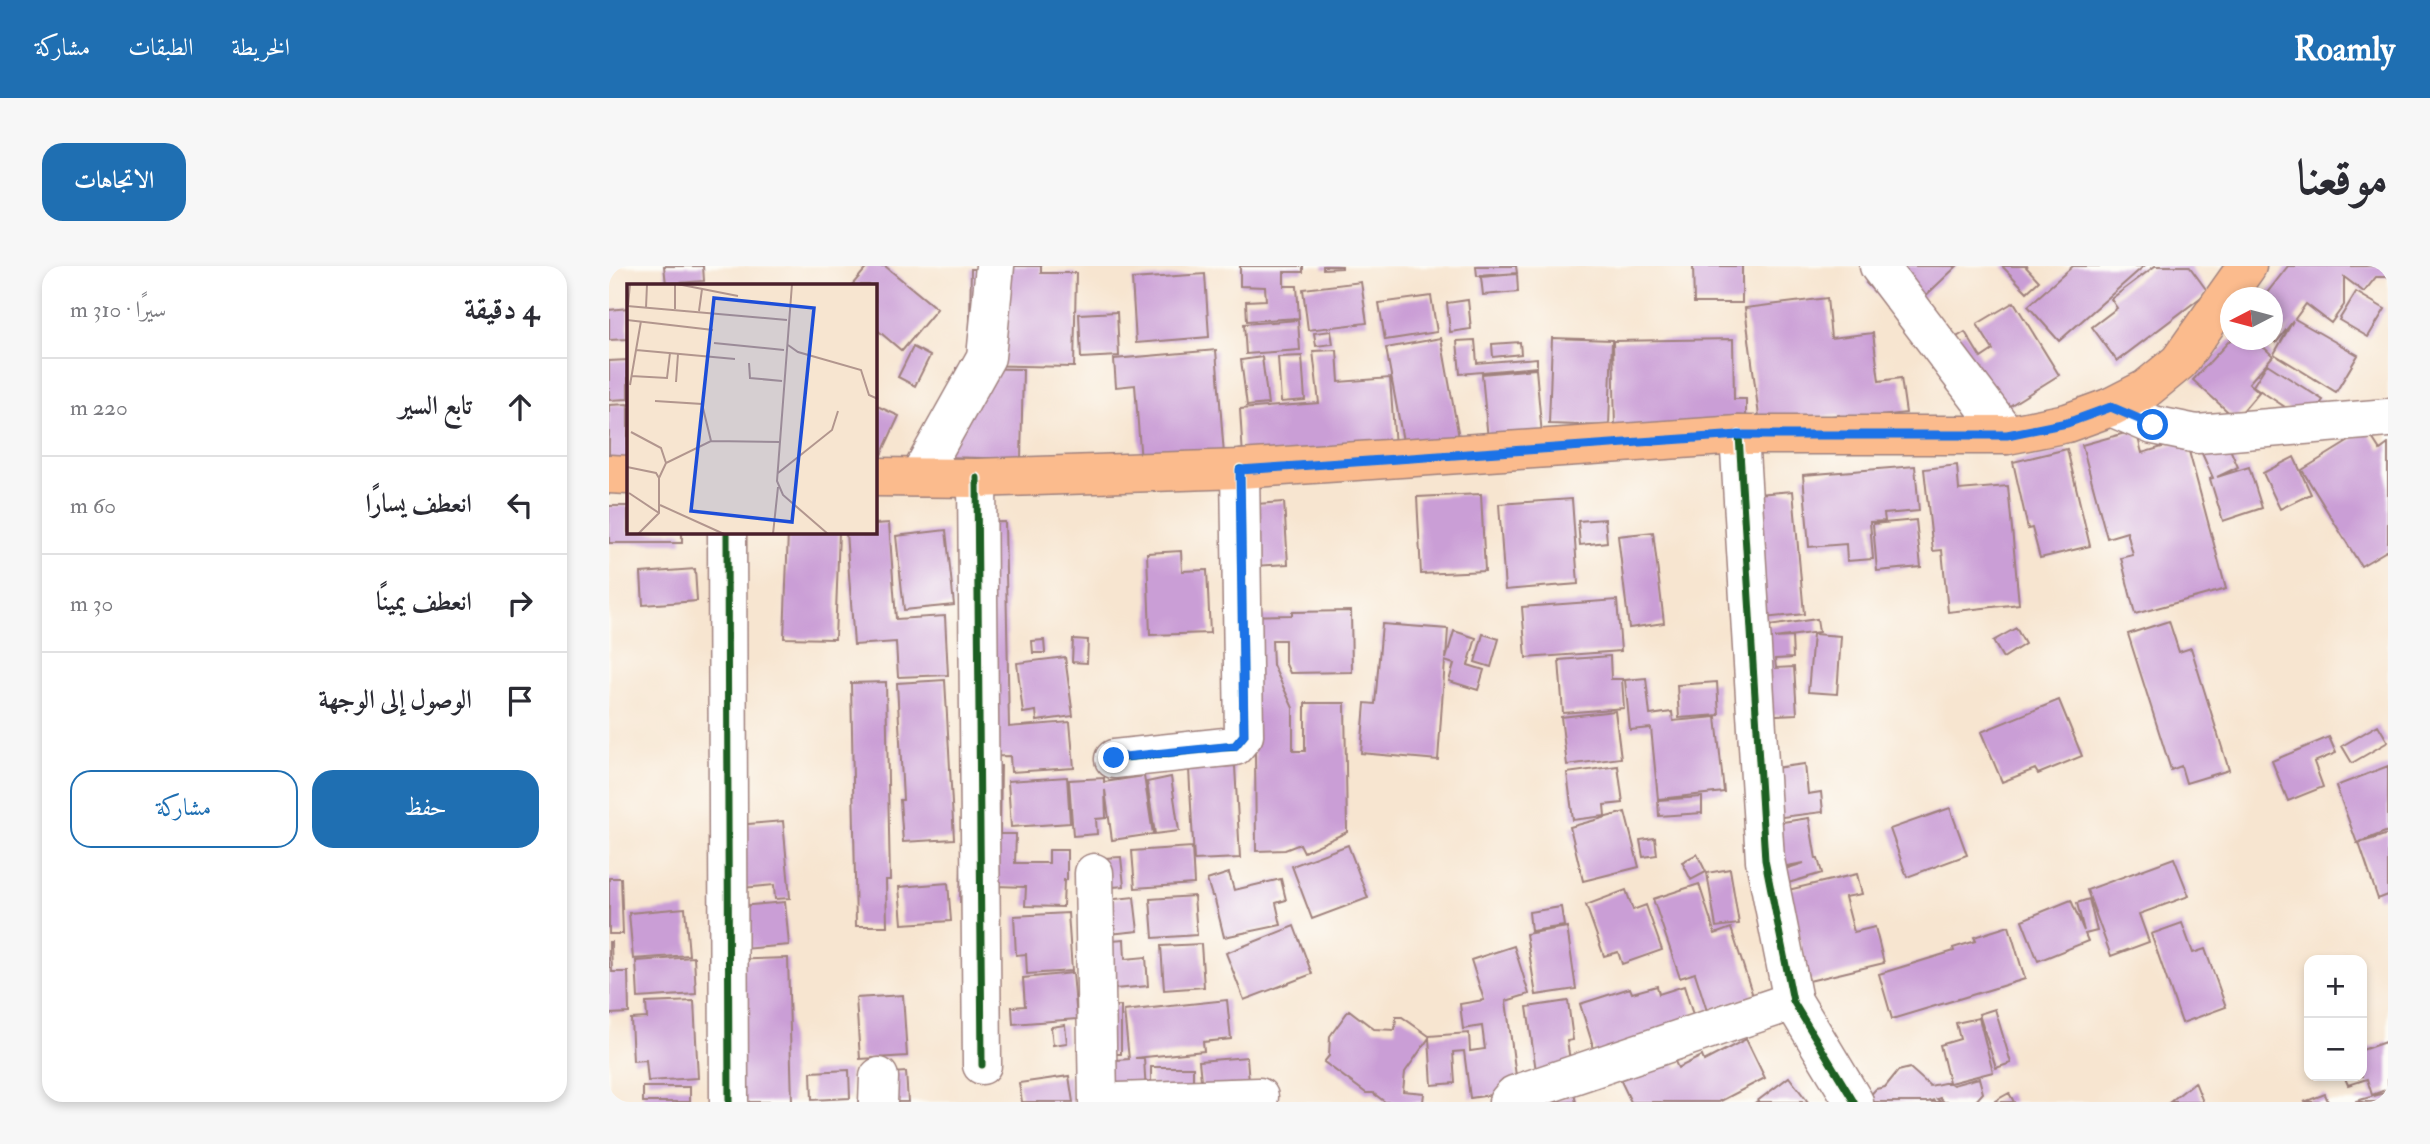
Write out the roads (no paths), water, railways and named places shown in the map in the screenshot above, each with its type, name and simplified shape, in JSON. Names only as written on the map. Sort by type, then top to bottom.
[{"type":"main road","points":[[877,477],[977,478],[1240,470],[1739,435],[2007,435],[2067,423],[2111,407],[2147,389],[2179,362],[2247,266]]},
{"type":"main road","points":[[609,474],[627,475]]},
{"type":"street","points":[[919,477],[986,357],[995,266]]},
{"type":"street","points":[[1879,266],[2007,435]]},
{"type":"street","points":[[2111,407],[2153,425],[2197,434],[2388,418]]},
{"type":"street","points":[[1739,435],[1765,860],[1793,1001],[1854,1102]]},
{"type":"street","points":[[1114,758],[1235,746],[1244,735],[1240,470]]},
{"type":"street","points":[[977,478],[982,1065]]},
{"type":"street","points":[[727,534],[729,1102]]},
{"type":"street","points":[[1094,873],[1098,1102]]},
{"type":"street","points":[[1508,1102],[1514,1095],[1793,1001]]},
{"type":"street","points":[[1119,1102],[1259,1097]]}]
